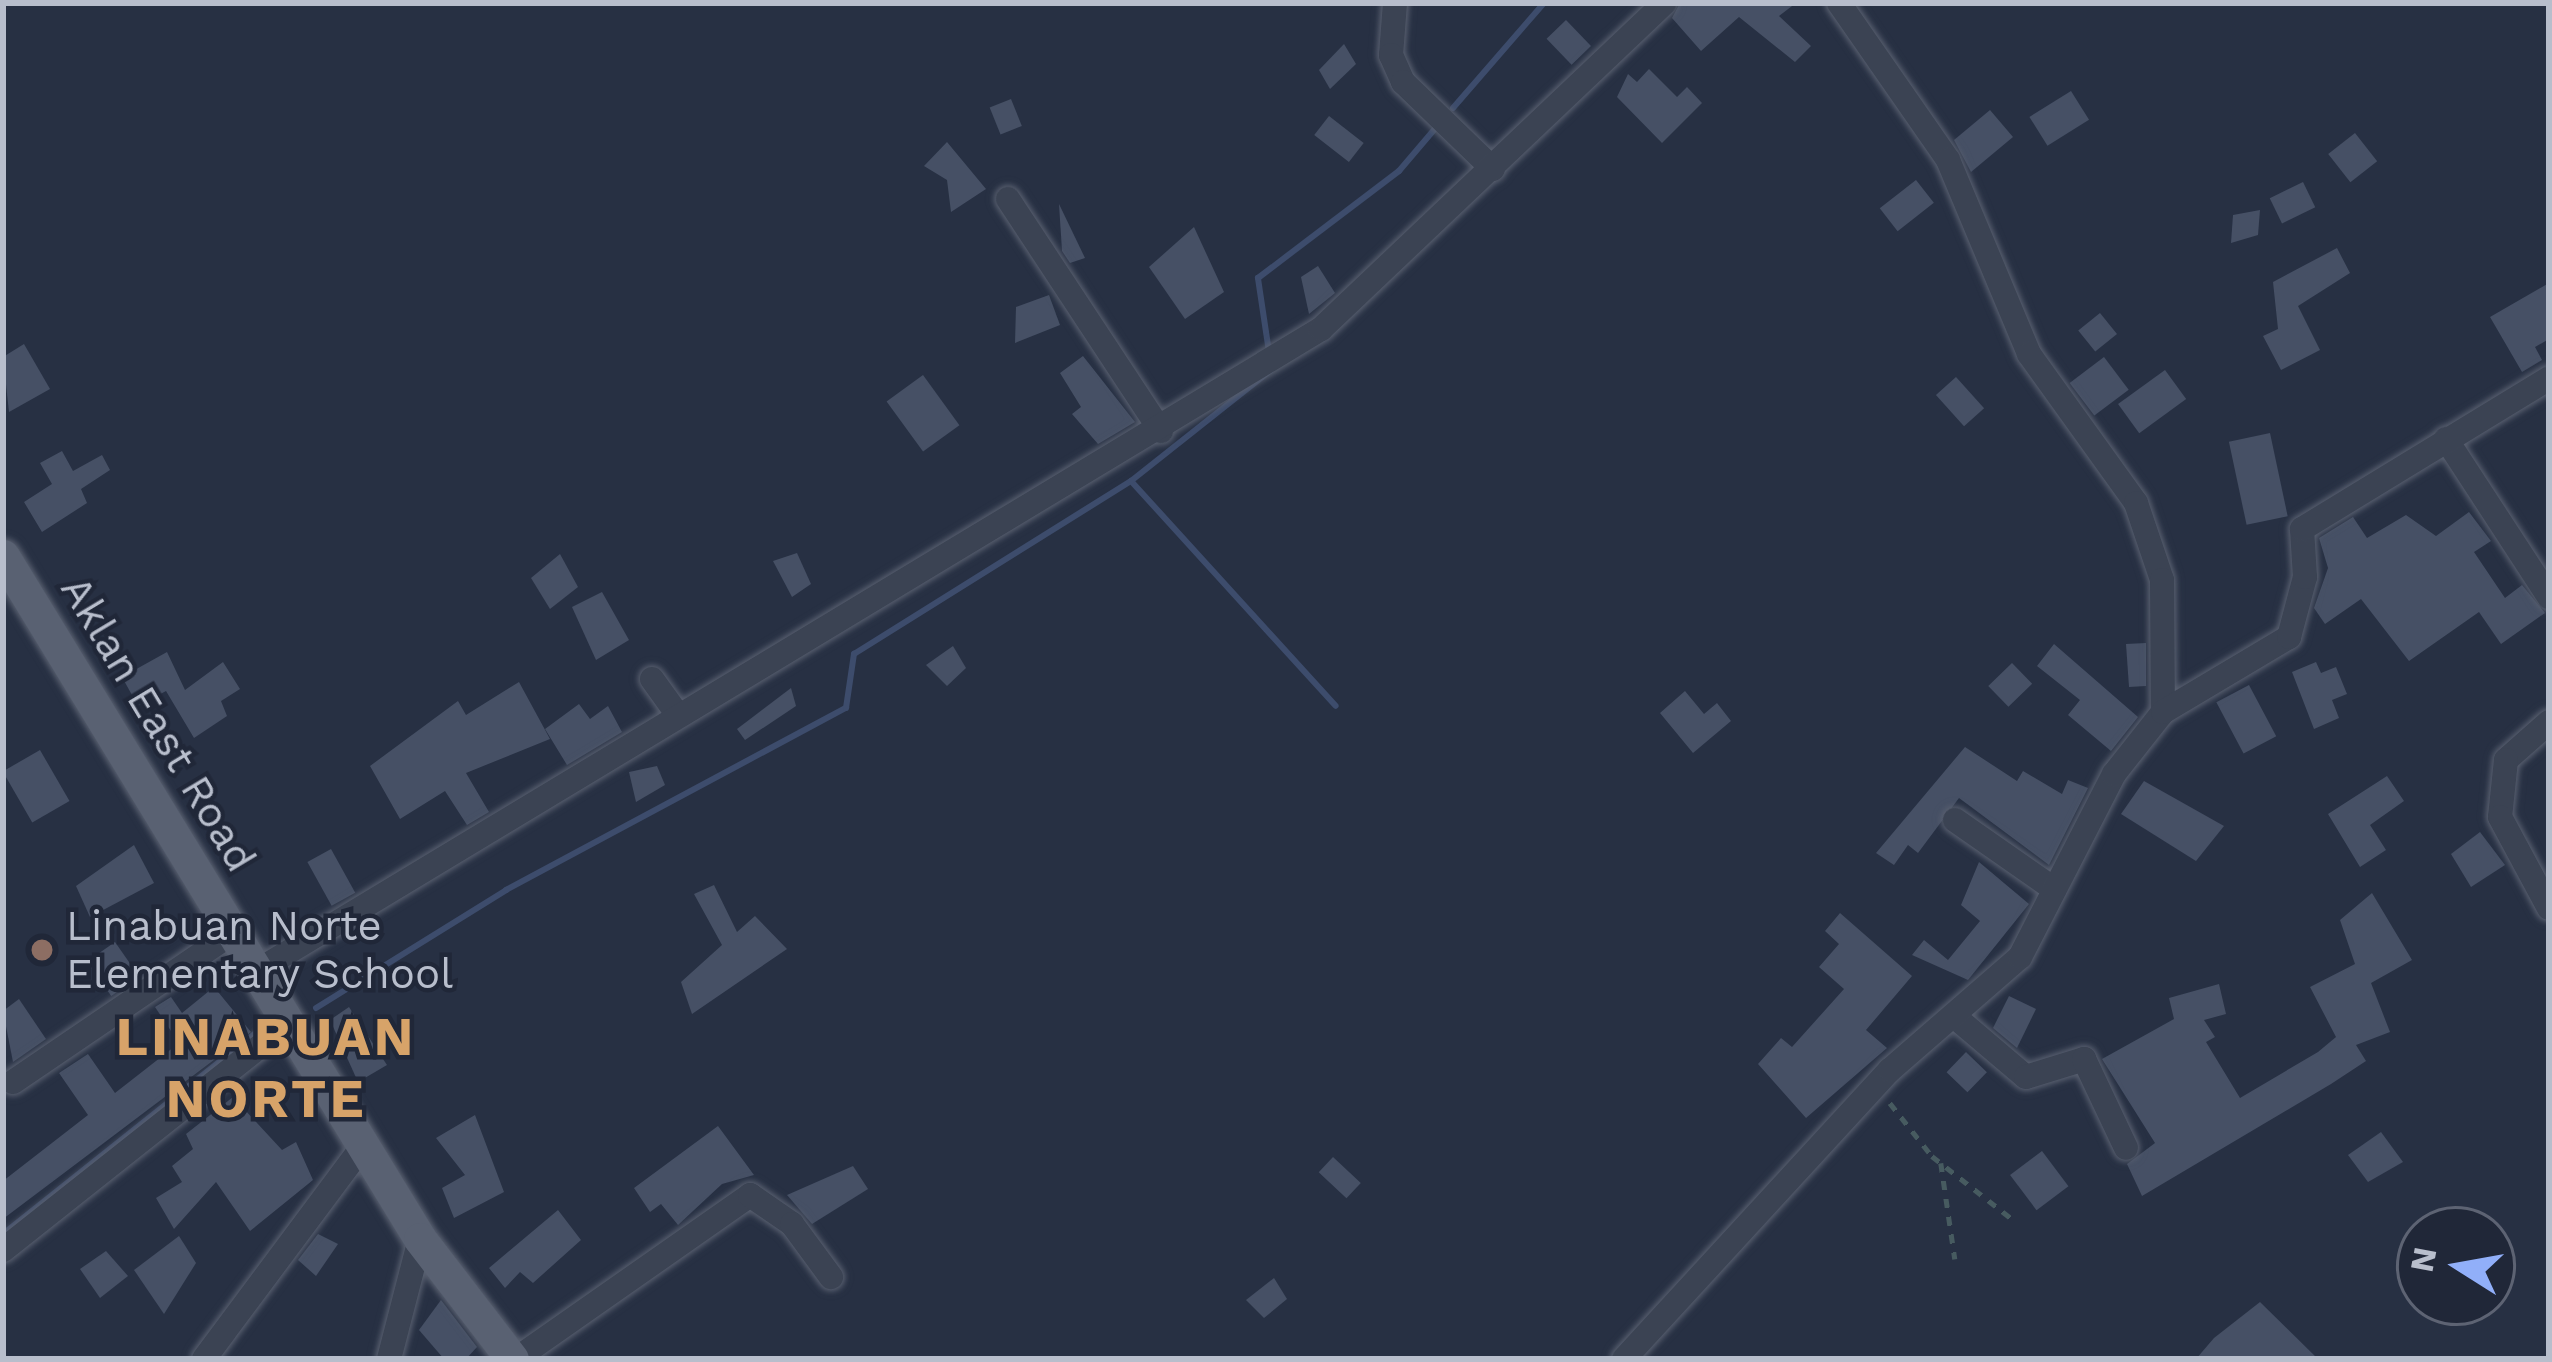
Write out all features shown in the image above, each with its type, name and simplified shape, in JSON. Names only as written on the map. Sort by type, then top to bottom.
[{"type":"main road","name":"Aklan East Road","points":[[3,556],[420,1239],[514,1359]]},
{"type":"street","points":[[1395,3],[1391,55],[1402,82],[1493,169]]},
{"type":"street","points":[[257,970],[1161,431],[1322,328],[1664,3]]},
{"type":"street","points":[[1839,3],[1948,160],[2029,354],[2136,503],[2162,580],[2163,712]]},
{"type":"street","points":[[1008,199],[1161,431]]},
{"type":"street","points":[[1624,1359],[1887,1074],[2020,957],[2114,774],[2163,712],[2289,637],[2305,577],[2302,529],[2549,378]]},
{"type":"street","points":[[2446,440],[2549,597]]},
{"type":"street","points":[[652,679],[678,715]]},
{"type":"street","points":[[2549,722],[2506,760],[2500,817],[2549,908]]},
{"type":"street","points":[[1955,820],[2054,890]]},
{"type":"street","points":[[13,1082],[232,932]]},
{"type":"street","points":[[1954,1016],[2026,1077],[2084,1059],[2126,1148]]},
{"type":"street","points":[[3,1250],[289,1024]]},
{"type":"street","points":[[204,1359],[362,1147]]},
{"type":"street","points":[[514,1359],[750,1196],[793,1223],[831,1277]]},
{"type":"street","points":[[389,1359],[420,1239]]},
{"type":"path","points":[[1887,1074],[1895,1113],[1941,1163],[2012,1219]]},
{"type":"path","points":[[1941,1163],[1955,1259]]},
{"type":"building","points":[[1680,3],[1796,3],[1779,16],[1811,46],[1795,62],[1739,17],[1701,51],[1672,18]]},
{"type":"building","points":[[1566,20],[1591,46],[1572,65],[1547,39]]},
{"type":"building","points":[[1344,44],[1356,64],[1330,89],[1319,70]]},
{"type":"building","points":[[1649,69],[1677,97],[1687,87],[1702,103],[1662,143],[1617,97],[1628,74],[1637,82]]},
{"type":"building","points":[[2071,91],[2089,120],[2047,146],[2029,117]]},
{"type":"building","points":[[1011,99],[1022,126],[1001,135],[990,108]]},
{"type":"building","points":[[1990,110],[2013,137],[1971,172],[1954,140]]},
{"type":"building","points":[[1329,116],[1364,143],[1349,162],[1314,135]]},
{"type":"building","points":[[2355,133],[2377,161],[2350,182],[2328,154]]},
{"type":"building","points":[[947,142],[986,189],[951,212],[947,180],[924,166]]},
{"type":"building","points":[[1916,180],[1934,203],[1898,231],[1880,208]]},
{"type":"building","points":[[2303,182],[2315,207],[2282,223],[2270,198]]},
{"type":"building","points":[[1059,204],[1085,258],[1070,263],[1062,251]]},
{"type":"building","points":[[2260,210],[2258,235],[2231,243],[2233,215]]},
{"type":"building","points":[[1194,227],[1224,292],[1185,319],[1149,267]]},
{"type":"building","points":[[2337,248],[2350,273],[2298,306],[2320,350],[2281,370],[2263,336],[2278,329],[2273,282]]},
{"type":"building","points":[[1318,266],[1335,293],[1309,314],[1301,277]]},
{"type":"building","points":[[2549,283],[2549,339],[2535,347],[2542,360],[2522,372],[2490,317]]},
{"type":"building","points":[[1049,295],[1060,325],[1015,343],[1016,307]]},
{"type":"building","points":[[2100,313],[2117,334],[2095,352],[2078,331]]},
{"type":"building","points":[[24,344],[50,389],[9,412],[3,357]]},
{"type":"building","points":[[1083,356],[1135,422],[1098,444],[1072,414],[1081,407],[1060,373]]},
{"type":"building","points":[[2104,357],[2129,390],[2094,416],[2070,383]]},
{"type":"building","points":[[2165,370],[2186,399],[2139,433],[2118,404]]},
{"type":"building","points":[[923,375],[959,425],[923,452],[887,401]]},
{"type":"building","points":[[1956,377],[1984,408],[1964,426],[1936,395]]},
{"type":"building","points":[[2270,433],[2288,516],[2247,525],[2229,442]]},
{"type":"building","points":[[62,451],[73,471],[102,455],[110,470],[81,489],[87,503],[42,532],[24,502],[52,484],[40,463]]},
{"type":"building","points":[[2469,512],[2491,541],[2474,552],[2505,598],[2522,585],[2545,613],[2501,644],[2479,612],[2409,661],[2361,599],[2325,624],[2314,608],[2328,568],[2319,538],[2353,517],[2367,538],[2406,515],[2436,536]]},
{"type":"building","points":[[797,553],[811,584],[792,597],[773,561]]},
{"type":"building","points":[[560,554],[578,587],[550,609],[531,578]]},
{"type":"building","points":[[602,592],[629,640],[596,660],[572,607]]},
{"type":"building","points":[[2146,643],[2146,686],[2129,687],[2126,644]]},
{"type":"building","points":[[2054,644],[2138,717],[2111,751],[2068,715],[2080,700],[2037,666]]},
{"type":"building","points":[[953,646],[966,668],[947,686],[926,665]]},
{"type":"building","points":[[167,652],[185,690],[223,662],[240,689],[221,701],[227,716],[194,738],[166,691],[138,706],[122,677]]},
{"type":"building","points":[[2316,662],[2321,673],[2336,667],[2347,694],[2332,700],[2339,718],[2314,729],[2292,672]]},
{"type":"building","points":[[2012,663],[2032,684],[2008,707],[1988,686]]},
{"type":"building","points":[[519,682],[550,739],[466,773],[489,812],[467,825],[445,791],[400,819],[370,766],[458,701],[466,715]]},
{"type":"building","points":[[2249,685],[2276,736],[2244,754],[2216,702]]},
{"type":"building","points":[[791,688],[796,706],[745,740],[737,729]]},
{"type":"building","points":[[1685,691],[1704,714],[1717,703],[1731,721],[1693,753],[1660,713]]},
{"type":"building","points":[[579,704],[590,719],[608,706],[622,732],[567,765],[545,729]]},
{"type":"building","points":[[1965,747],[2017,781],[2023,771],[2062,794],[2068,780],[2088,788],[2049,865],[1959,798],[1918,853],[1908,845],[1894,865],[1876,853]]},
{"type":"building","points":[[40,750],[70,801],[32,823],[3,771]]},
{"type":"building","points":[[657,766],[665,785],[636,802],[629,772]]},
{"type":"building","points":[[2387,776],[2404,801],[2370,825],[2386,850],[2360,867],[2328,814]]},
{"type":"building","points":[[2144,781],[2224,826],[2196,861],[2121,814]]},
{"type":"building","points":[[2480,832],[2505,865],[2471,887],[2451,854]]},
{"type":"building","points":[[134,845],[154,883],[90,917],[76,886]]},
{"type":"building","points":[[331,849],[355,893],[332,906],[307,862]]},
{"type":"building","points":[[1979,862],[2029,904],[1968,980],[1912,955],[1924,940],[1948,960],[1980,921],[1961,905]]},
{"type":"building","points":[[714,885],[737,932],[755,916],[787,949],[692,1014],[681,982],[722,945],[694,894]]},
{"type":"building","points":[[2372,893],[2412,960],[2371,983],[2390,1032],[2356,1045],[2366,1061],[2142,1196],[2127,1164],[2155,1143],[2102,1059],[2174,1019],[2169,998],[2219,984],[2226,1014],[2204,1020],[2215,1037],[2206,1042],[2240,1098],[2318,1052],[2336,1037],[2310,987],[2355,964],[2340,920]]},
{"type":"building","points":[[1840,913],[1912,976],[1866,1030],[1887,1048],[1806,1118],[1758,1064],[1781,1038],[1792,1047],[1844,989],[1819,967],[1839,944],[1825,931]]},
{"type":"building","points":[[115,942],[139,976],[111,996],[87,962]]},
{"type":"building","points":[[214,987],[251,1032],[3,1219],[3,1181],[88,1115],[59,1073],[88,1054],[115,1093],[179,1043],[155,1007],[171,997],[182,1013]]},
{"type":"building","points":[[2009,996],[2036,1009],[2017,1048],[1993,1028]]},
{"type":"building","points":[[19,999],[46,1039],[13,1062],[3,1011]]},
{"type":"building","points":[[349,1007],[387,1065],[358,1082],[330,1020]]},
{"type":"building","points":[[1966,1052],[1987,1072],[1967,1092],[1947,1072]]},
{"type":"building","points":[[233,1097],[282,1150],[296,1142],[313,1180],[250,1231],[216,1182],[174,1229],[156,1198],[182,1182],[172,1166],[193,1149],[186,1134]]},
{"type":"building","points":[[475,1115],[504,1192],[454,1218],[442,1188],[465,1175],[436,1138]]},
{"type":"building","points":[[718,1126],[754,1175],[722,1184],[678,1225],[661,1204],[650,1212],[634,1188]]},
{"type":"building","points":[[2381,1132],[2403,1162],[2368,1182],[2348,1155]]},
{"type":"building","points":[[2042,1151],[2068,1186],[2037,1210],[2010,1175]]},
{"type":"building","points":[[1333,1157],[1361,1183],[1346,1198],[1319,1172]]},
{"type":"building","points":[[853,1166],[868,1189],[812,1224],[787,1195]]},
{"type":"building","points":[[558,1210],[581,1240],[533,1283],[520,1272],[505,1288],[489,1268]]},
{"type":"building","points":[[318,1234],[338,1244],[316,1276],[298,1260]]},
{"type":"building","points":[[179,1236],[196,1263],[164,1314],[134,1270]]},
{"type":"building","points":[[106,1251],[128,1276],[100,1298],[80,1269]]},
{"type":"building","points":[[1274,1278],[1287,1299],[1264,1318],[1246,1300]]},
{"type":"building","points":[[441,1300],[477,1347],[466,1359],[444,1359],[419,1330]]},
{"type":"building","points":[[2260,1302],[2318,1359],[2196,1359],[2214,1338]]},
{"type":"waterway","points":[[1453,108],[1544,3]]},
{"type":"waterway","points":[[1269,352],[1258,278],[1399,171],[1439,124]]},
{"type":"waterway","points":[[316,1008],[506,890],[846,708],[854,654],[1131,481],[1271,370]]},
{"type":"waterway","points":[[1131,481],[1336,706]]},
{"type":"waterway","points":[[3,1234],[256,1033]]},
{"type":"place","name":"Linabuan Norte Elementary School","points":[[42,950]]},
{"type":"district","name":"LINABUAN NORTE","points":[[266,1068]]}]
